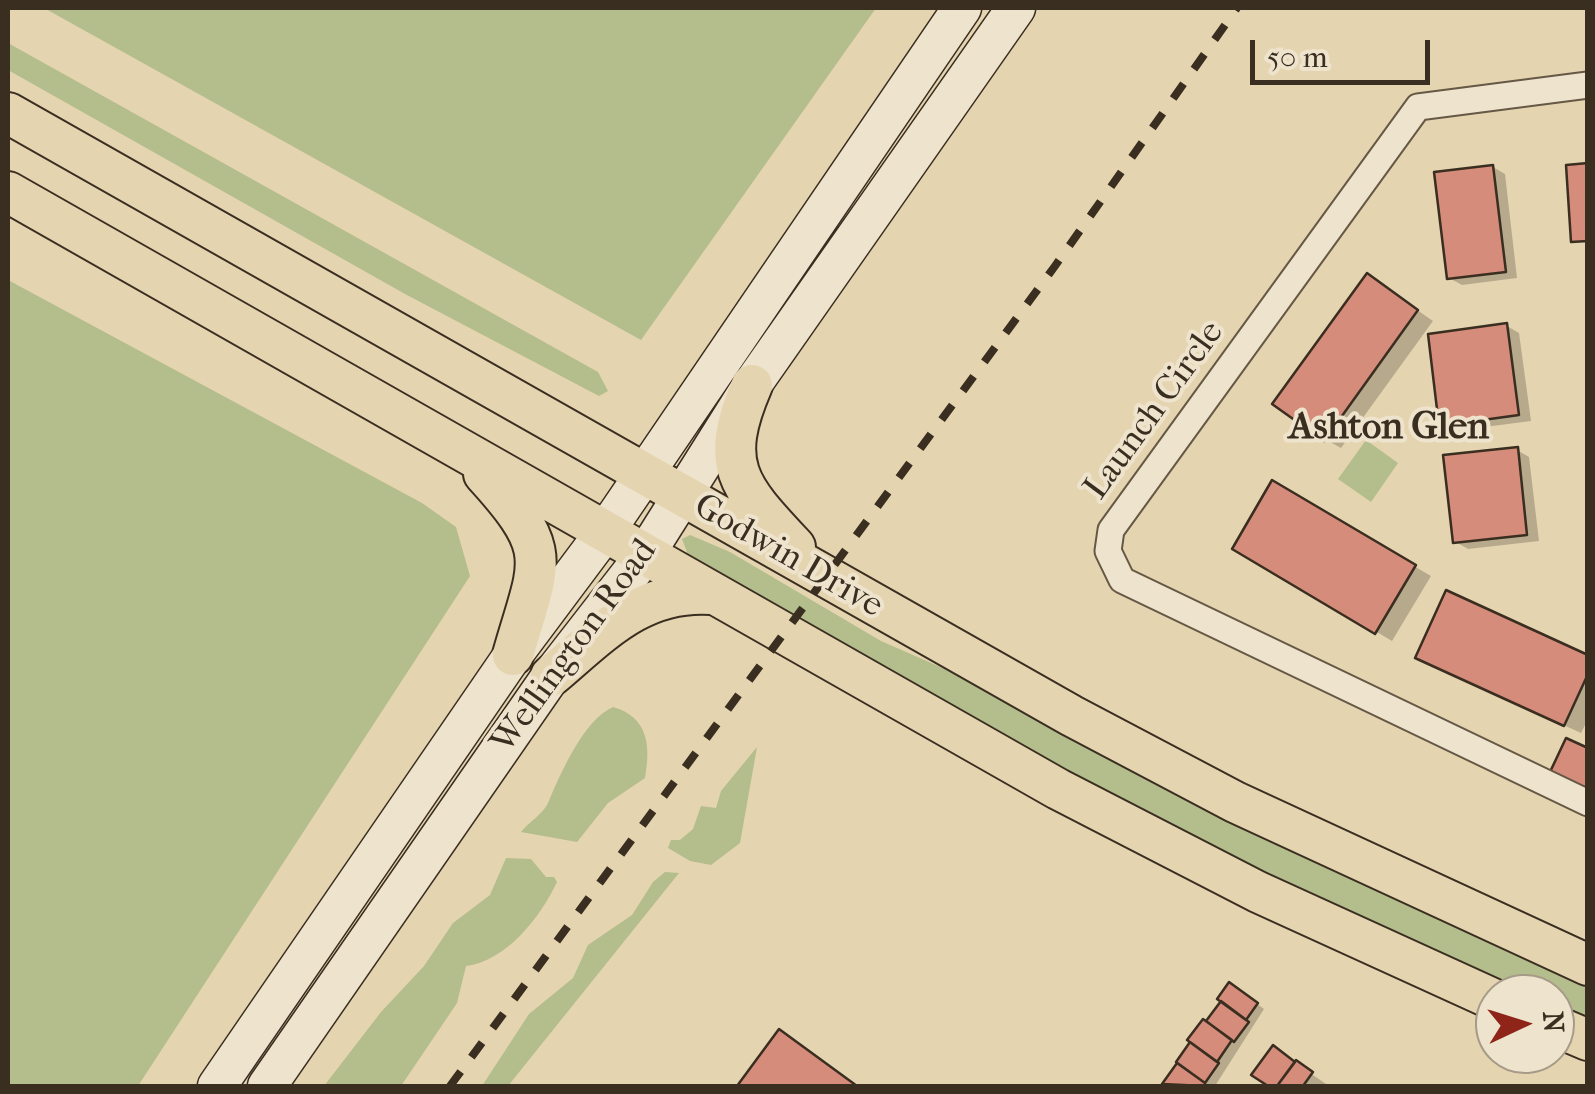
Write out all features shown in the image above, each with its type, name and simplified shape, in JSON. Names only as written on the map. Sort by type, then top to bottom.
[{"type":"main road","name":"Wellington Road","points":[[217,1086],[514,654],[604,532],[962,8]]},
{"type":"main road","name":"Wellington Road","points":[[267,1086],[551,676],[645,556],[752,385],[1016,8]]},
{"type":"main road","name":"Godwin Drive","points":[[8,112],[826,578],[1235,802],[1588,964]]},
{"type":"main road","name":"Godwin Drive","points":[[8,192],[1058,789],[1258,892],[1475,991]]},
{"type":"main road","points":[[752,385],[734,435],[738,477],[752,501],[826,578]]},
{"type":"main road","points":[[465,452],[535,542],[540,562],[514,654]]},
{"type":"main road","points":[[551,676],[631,608],[662,596],[712,594]]},
{"type":"street","name":"Launch Circle","points":[[1588,85],[1418,107],[1111,530],[1108,551],[1113,570],[1122,580],[1588,803]]},
{"type":"green space","points":[[44,8],[876,8],[641,340]]},
{"type":"green space","points":[[8,43],[598,372],[608,391],[599,396],[405,294],[8,70]]},
{"type":"green space","points":[[8,280],[422,503],[456,527],[470,576],[138,1086],[8,1086]]},
{"type":"green space","points":[[1366,440],[1398,463],[1371,502],[1338,479]]},
{"type":"green space","points":[[690,535],[730,552],[881,641],[1002,694],[1587,979],[1587,1024],[1575,1019],[1575,974],[1475,976],[1176,835],[693,568],[682,539]]},
{"type":"green space","points":[[613,707],[640,725],[647,744],[645,778],[608,803],[577,842],[521,832],[546,807],[582,736]]},
{"type":"green space","points":[[757,747],[740,843],[711,865],[690,861],[668,848],[671,840],[680,840],[693,829],[701,806],[716,808],[721,791]]},
{"type":"green space","points":[[506,858],[531,859],[546,877],[554,877],[557,882],[520,936],[495,956],[466,966],[457,1003],[401,1086],[324,1086],[381,1012],[424,966],[453,923],[490,895]]},
{"type":"green space","points":[[665,872],[679,873],[508,1086],[482,1086],[529,1014],[573,978],[588,945],[632,915],[653,882]]},
{"type":"building","points":[[1588,163],[1588,241],[1571,242],[1566,165]]},
{"type":"building","points":[[1493,165],[1506,272],[1447,279],[1434,172]]},
{"type":"building","points":[[1367,273],[1418,310],[1324,441],[1272,404]]},
{"type":"building","points":[[1507,323],[1519,415],[1439,426],[1428,334]]},
{"type":"building","points":[[1518,447],[1527,535],[1453,543],[1443,455]]},
{"type":"building","points":[[1272,480],[1416,565],[1375,634],[1232,549]]},
{"type":"building","points":[[1446,590],[1588,655],[1588,674],[1564,726],[1415,658]]},
{"type":"building","points":[[1566,738],[1588,748],[1588,789],[1550,772]]},
{"type":"building","points":[[1229,982],[1258,1003],[1246,1020],[1217,999]]},
{"type":"building","points":[[1221,1001],[1249,1022],[1234,1042],[1206,1021]]},
{"type":"building","points":[[1203,1019],[1232,1040],[1217,1062],[1187,1040]]},
{"type":"building","points":[[779,1029],[857,1086],[737,1086]]},
{"type":"building","points":[[1190,1042],[1219,1063],[1205,1083],[1176,1062]]},
{"type":"building","points":[[1273,1045],[1295,1062],[1277,1086],[1268,1086],[1251,1075]]},
{"type":"building","points":[[1296,1060],[1313,1072],[1303,1086],[1277,1086]]},
{"type":"building","points":[[1177,1063],[1205,1083],[1205,1086],[1162,1084]]},
{"type":"railway","points":[[450,1086],[1055,266],[1237,8]]},
{"type":"district","name":"Ashton Glen","points":[[1389,429]]}]
